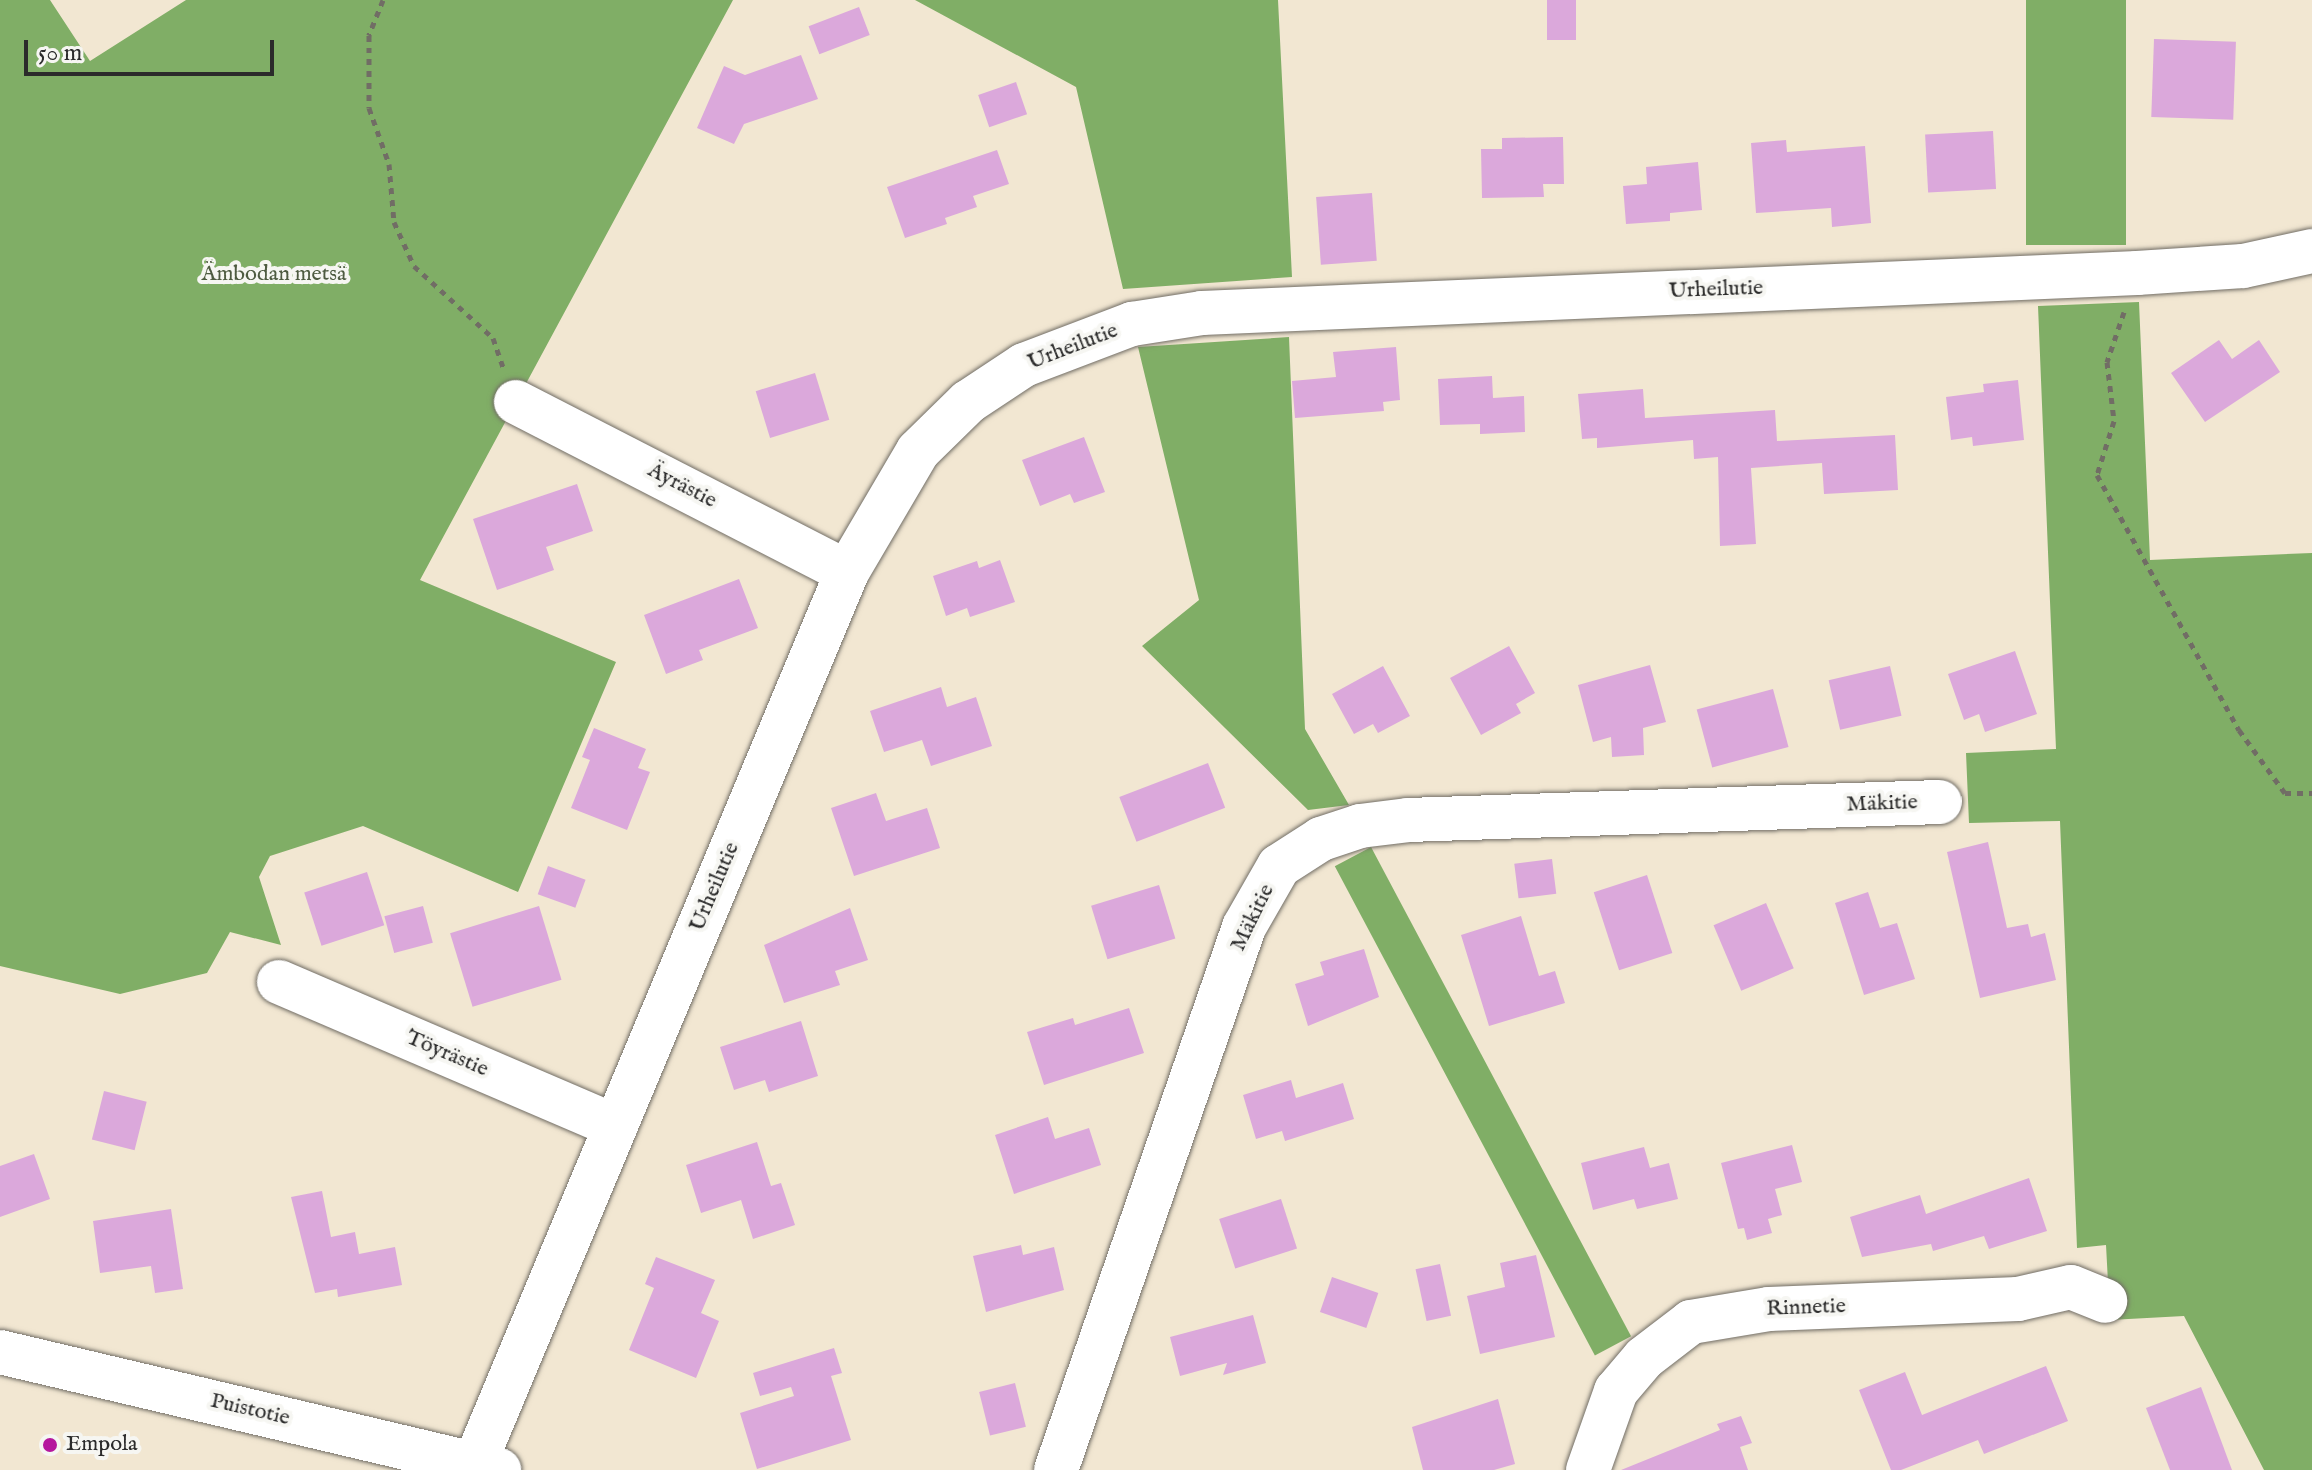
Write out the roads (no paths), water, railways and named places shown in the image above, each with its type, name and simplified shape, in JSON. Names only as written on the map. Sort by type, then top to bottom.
[{"type":"street","name":"Urheilutie","points":[[483,1468],[615,1126],[847,572],[918,451],[968,402],[1024,365],[1132,324],[1288,306],[2137,273],[2243,266],[2312,251]]},
{"type":"street","name":"Äyrästie","points":[[516,402],[847,572]]},
{"type":"street","name":"Mäkitie","points":[[1056,1470],[1244,927],[1279,866],[1321,839],[1360,826],[1408,820],[1940,802]]},
{"type":"street","name":"Töyrästie","points":[[279,982],[615,1126]]},
{"type":"street","name":"Rinnetie","points":[[1588,1470],[1616,1391],[1644,1358],[1691,1322],[1769,1309],[2018,1299],[2071,1287],[2105,1301]]},
{"type":"street","name":"Puistotie","points":[[0,1352],[483,1468]]},
{"type":"place","name":"Empola","points":[[50,1445]]},
{"type":"park label","name":"Ämbodan metsä","points":[[274,275]]}]
